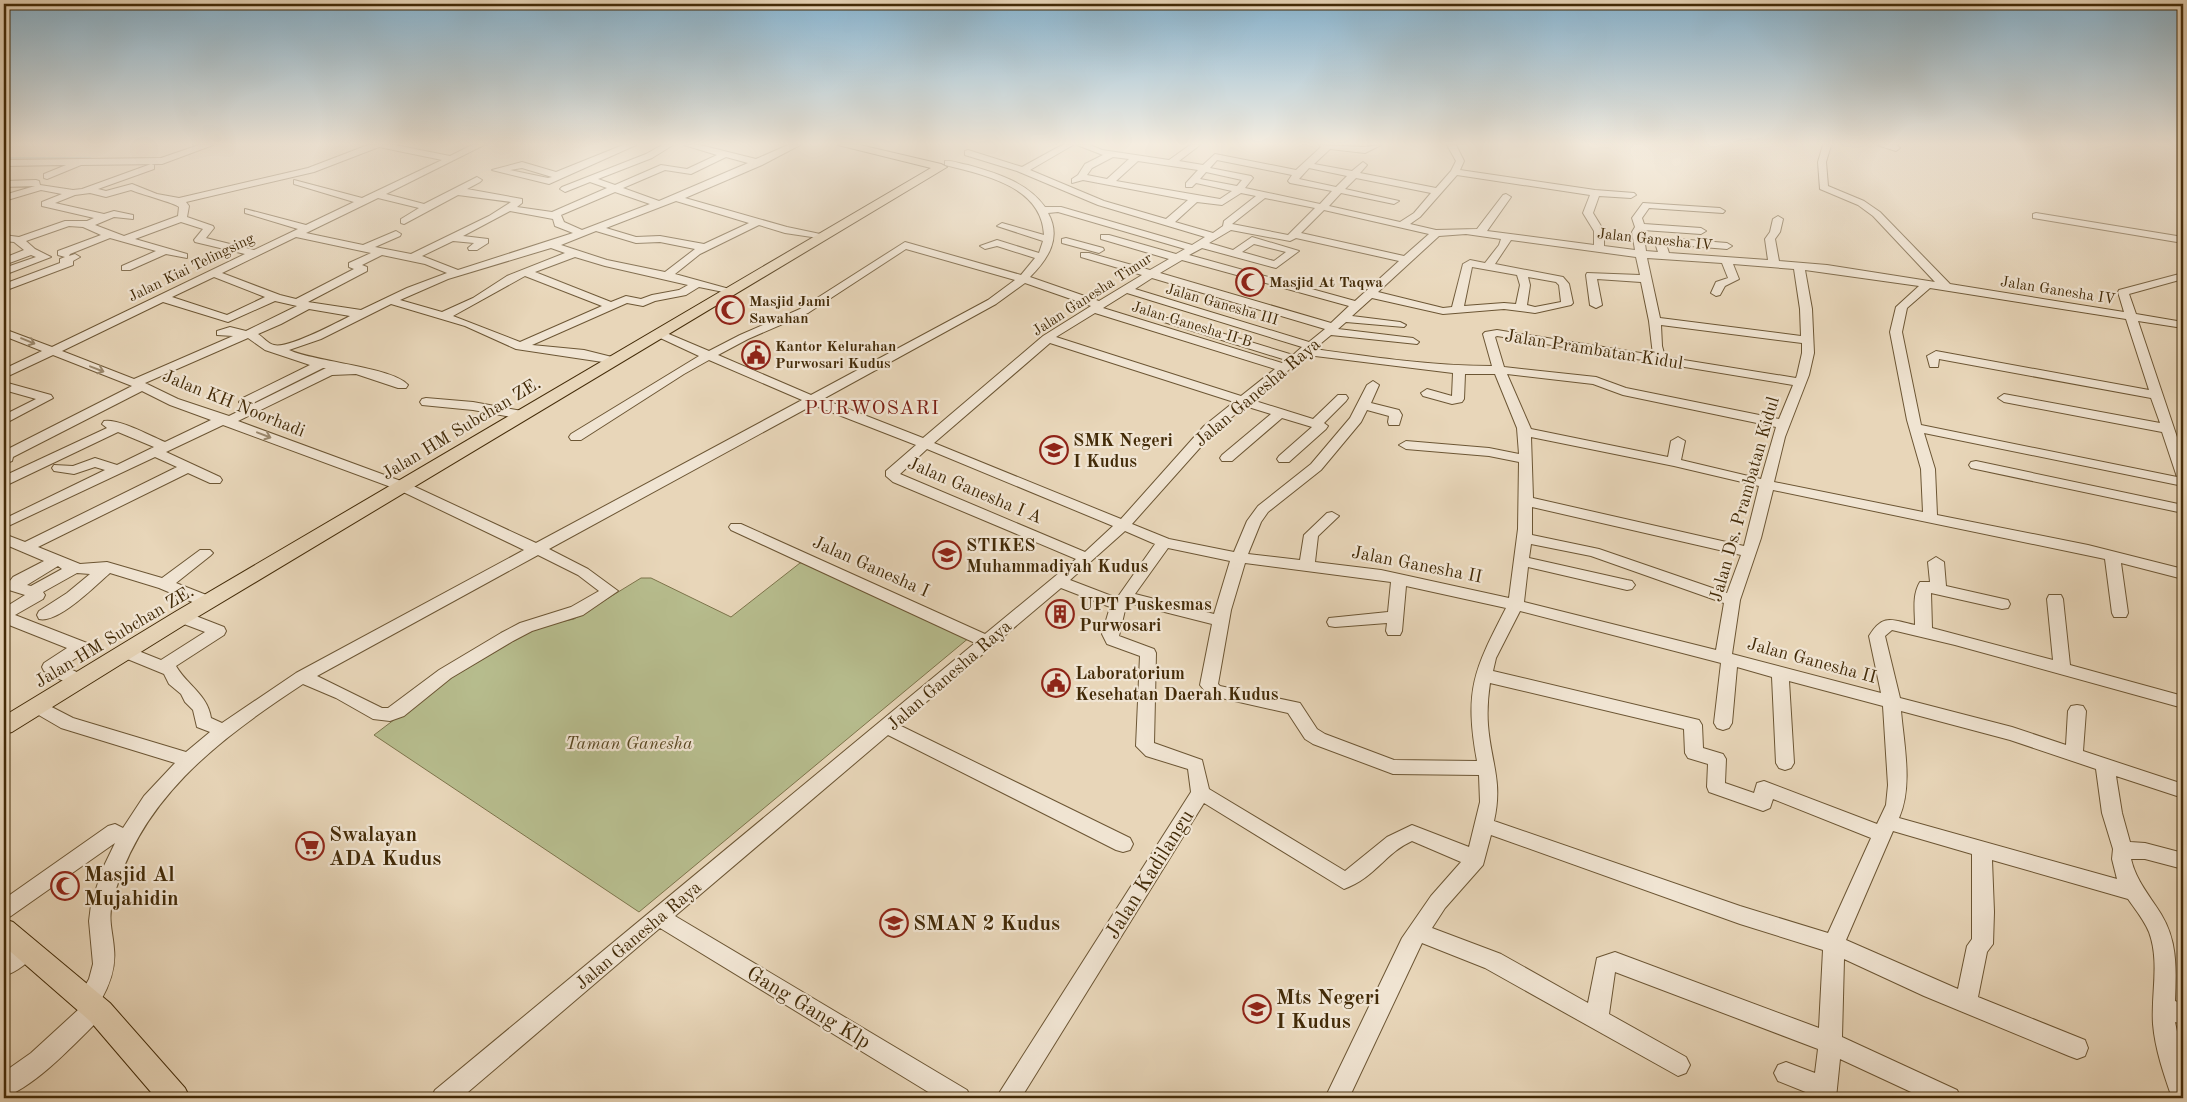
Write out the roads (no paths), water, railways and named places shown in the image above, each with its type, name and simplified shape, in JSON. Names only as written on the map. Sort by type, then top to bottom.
[{"type":"main road","name":"Jalan HM Subchan ZE.","points":[[4,726],[182,617],[890,196]]},
{"type":"main road","points":[[4,930],[92,1005],[175,1098]]},
{"type":"street","points":[[64,196],[45,204],[104,217]]},
{"type":"street","points":[[156,196],[179,201],[199,196]]},
{"type":"street","points":[[345,196],[364,202]]},
{"type":"street","name":"Jalan Kiai Telingsing","points":[[4,374],[213,272],[376,196]]},
{"type":"street","points":[[385,196],[428,207]]},
{"type":"street","points":[[404,221],[448,196]]},
{"type":"street","points":[[415,256],[519,201],[502,196]]},
{"type":"street","points":[[552,216],[595,196]]},
{"type":"street","points":[[637,196],[658,204]]},
{"type":"street","points":[[276,349],[286,348],[392,301],[411,290],[456,273],[465,272],[551,245],[680,196]]},
{"type":"street","points":[[4,1086],[39,1061],[92,1005],[102,975],[104,948],[99,915],[116,859],[144,812],[170,780],[224,730],[302,677],[992,302],[1025,279],[1039,264],[1049,240],[1050,229],[1042,210],[1029,196]]},
{"type":"street","points":[[1088,196],[1213,236],[1231,227]]},
{"type":"street","points":[[1175,196],[1220,203],[1230,196]]},
{"type":"street","points":[[1261,196],[1227,223],[1227,225],[1281,238],[1290,238],[1304,227],[1331,196]]},
{"type":"street","name":"Jalan Ganesha IV","points":[[1270,196],[1404,224],[1436,233],[1455,231],[1480,233],[1641,254],[1799,266],[1928,284],[2183,325]]},
{"type":"street","points":[[1370,196],[1394,201]]},
{"type":"street","points":[[1404,224],[1418,215],[1432,196]]},
{"type":"street","points":[[1594,196],[1588,212],[1599,231],[1599,249]]},
{"type":"street","points":[[1845,196],[1867,206],[1925,268],[1947,287]]},
{"type":"street","points":[[1480,233],[1506,197]]},
{"type":"street","points":[[676,198],[798,234],[821,237]]},
{"type":"street","points":[[1167,223],[1196,199]]},
{"type":"street","points":[[179,201],[184,206],[182,218]]},
{"type":"street","points":[[1660,359],[1654,335],[1656,321],[1637,232],[1644,205],[1656,201],[1688,203],[1720,211]]},
{"type":"street","points":[[508,208],[558,218],[557,222],[559,224],[581,233]]},
{"type":"street","points":[[1042,210],[1058,209],[1196,246],[1276,265],[1294,251],[1252,240],[1234,254]]},
{"type":"street","points":[[248,211],[306,228]]},
{"type":"street","points":[[87,224],[114,214],[130,217]]},
{"type":"street","points":[[2036,216],[2183,240]]},
{"type":"street","points":[[125,239],[182,218],[209,228],[198,240],[255,253]]},
{"type":"street","points":[[1774,264],[1770,239],[1775,232],[1778,219]]},
{"type":"street","points":[[667,275],[704,247],[758,222]]},
{"type":"street","points":[[1639,222],[1692,223]]},
{"type":"street","points":[[1639,222],[1701,231]]},
{"type":"street","points":[[4,238],[19,240],[68,223],[87,224],[110,235],[183,256]]},
{"type":"street","points":[[1002,226],[1049,240]]},
{"type":"street","points":[[1304,227],[1335,233]]},
{"type":"street","points":[[595,228],[636,240],[659,238],[704,247]]},
{"type":"street","name":"Jalan Ganesha Raya","points":[[443,1098],[1086,558],[1122,526],[1209,429],[1344,318],[1436,233]]},
{"type":"street","points":[[294,234],[380,252],[415,256],[456,273]]},
{"type":"street","points":[[365,248],[396,234]]},
{"type":"street","points":[[4,288],[69,263],[64,261],[75,257],[62,253],[110,235]]},
{"type":"street","points":[[1296,235],[1407,260]]},
{"type":"street","points":[[1106,236],[1357,305]]},
{"type":"street","name":"Jalan Ganesha Timur","points":[[926,444],[1047,338],[1213,236]]},
{"type":"street","points":[[1488,266],[1504,246],[1507,237]]},
{"type":"street","points":[[452,238],[484,241],[473,248]]},
{"type":"street","points":[[4,272],[46,257],[31,251],[19,240]]},
{"type":"street","points":[[1066,241],[1330,329],[1413,342]]},
{"type":"street","points":[[1665,256],[1660,243],[1664,241],[1726,246]]},
{"type":"street","points":[[986,246],[997,242],[1042,257]]},
{"type":"street","points":[[551,245],[605,263],[667,275],[729,292]]},
{"type":"street","name":"Jalan Ganesha II B","points":[[576,437],[708,356],[804,311],[905,245],[1025,279],[1097,307],[1283,368]]},
{"type":"street","points":[[4,262],[31,251]]},
{"type":"street","points":[[126,268],[165,251]]},
{"type":"street","points":[[4,458],[138,384],[246,334],[277,322],[302,304],[336,284],[336,281],[363,269],[353,265],[380,252]]},
{"type":"street","points":[[441,317],[477,300],[524,272],[575,253]]},
{"type":"street","points":[[1084,255],[1155,271]]},
{"type":"street","points":[[1685,258],[1689,272]]},
{"type":"street","points":[[1716,293],[1718,285],[1734,279],[1726,261]]},
{"type":"street","points":[[1370,294],[1439,310],[1457,309],[1504,306],[1535,310],[1567,303],[1564,284],[1559,279],[1522,274],[1473,263],[1468,264],[1457,309]]},
{"type":"street","name":"Jalan Ds. Prambatan Kidul","points":[[1723,724],[1732,600],[1749,552],[1782,424],[1800,382],[1808,353],[1805,298],[1799,266]]},
{"type":"street","points":[[213,272],[274,297],[302,304],[363,314]]},
{"type":"street","points":[[524,272],[612,306]]},
{"type":"street","points":[[1521,308],[1525,285],[1522,274]]},
{"type":"street","points":[[1596,305],[1591,275],[1646,279]]},
{"type":"street","points":[[2183,276],[2124,290],[2123,295],[2183,475]]},
{"type":"street","points":[[520,346],[628,299],[643,303],[652,298],[682,293],[697,284]]},
{"type":"street","points":[[1928,284],[1902,307],[1896,332],[1924,429],[1931,518]]},
{"type":"street","name":"Jalan Ganesha III","points":[[1125,290],[1302,352]]},
{"type":"street","points":[[163,298],[228,319],[274,297]]},
{"type":"street","points":[[392,301],[469,324],[520,346],[538,350],[584,354],[612,362]]},
{"type":"street","points":[[1344,318],[1400,325]]},
{"type":"street","points":[[1168,320],[1302,352],[1459,370],[1500,370],[1554,374],[1596,381],[1623,391],[1782,424]]},
{"type":"street","points":[[1656,321],[1808,340]]},
{"type":"street","points":[[220,333],[230,330],[246,334],[267,347],[297,359],[387,378],[402,385]]},
{"type":"street","name":"Jalan KH Noorhadi","points":[[4,332],[138,384],[174,402],[404,486],[574,567],[610,591],[577,611],[537,622],[513,634],[445,674],[398,711],[390,715],[379,714],[342,694],[302,677]]},
{"type":"street","name":"Jalan Prambatan Kidul","points":[[1337,1098],[1400,962],[1417,932],[1438,902],[1476,860],[1489,802],[1487,768],[1479,725],[1483,675],[1488,658],[1516,604],[1525,538],[1526,459],[1525,432],[1489,339],[1490,333],[1539,338],[1800,382]]},
{"type":"street","name":"Jalan Ganesha II","points":[[660,334],[708,356],[1164,542],[1239,557],[1307,567],[1359,571],[1516,604],[1727,657],[2012,734],[2105,767],[2183,791]]},
{"type":"street","points":[[1047,338],[1242,402],[1316,424],[1320,428],[1284,459]]},
{"type":"street","points":[[1934,364],[1933,356],[1936,355],[2157,395]]},
{"type":"street","points":[[223,419],[320,365]]},
{"type":"street","points":[[1427,393],[1452,400],[1458,399],[1459,370]]},
{"type":"street","points":[[4,524],[115,469],[330,371],[353,371]]},
{"type":"street","points":[[1373,385],[1365,405],[1356,419],[1316,467],[1263,508],[1254,521],[1239,557],[1221,620],[1208,682],[1212,689],[1294,708],[1311,734],[1384,765],[1402,768],[1487,768]]},
{"type":"street","points":[[4,386],[46,398],[4,420]]},
{"type":"street","points":[[1316,424],[1342,398]]},
{"type":"street","points":[[2004,398],[2168,429]]},
{"type":"street","points":[[426,402],[473,406],[522,416]]},
{"type":"street","points":[[76,405],[92,410]]},
{"type":"street","points":[[1365,405],[1394,413],[1396,415],[1394,422]]},
{"type":"street","points":[[1227,458],[1280,413]]},
{"type":"street","points":[[4,481],[113,426],[160,449],[187,468],[215,480]]},
{"type":"street","points":[[1924,429],[2183,482]]},
{"type":"street","points":[[1525,432],[1674,462],[1765,484],[1965,524],[2112,556],[2183,574]]},
{"type":"street","points":[[1674,462],[1678,441]]},
{"type":"street","name":"Jalan Ganesha I A","points":[[926,444],[893,471],[894,476],[1086,558]]},
{"type":"street","points":[[1406,445],[1489,452],[1526,459]]},
{"type":"street","points":[[59,468],[74,470],[95,462],[115,469]]},
{"type":"street","points":[[1976,465],[2183,509]]},
{"type":"street","points":[[25,548],[187,468]]},
{"type":"street","points":[[1525,501],[1580,513],[1601,520],[1646,527],[1749,552]]},
{"type":"street","points":[[1307,567],[1310,535],[1332,516]]},
{"type":"street","name":"Jalan Ganesha I","points":[[736,526],[988,642]]},
{"type":"street","points":[[1525,538],[1594,552],[1732,600]]},
{"type":"street","points":[[4,539],[75,568],[83,570],[107,567],[164,584],[208,602]]},
{"type":"street","points":[[1164,542],[1123,601],[1113,619],[1111,637],[1118,642],[1144,650],[1148,657],[1145,746],[1152,751],[1196,765],[1201,795]]},
{"type":"street","points":[[164,584],[205,553]]},
{"type":"street","points":[[2112,556],[2120,612]]},
{"type":"street","points":[[9,589],[20,583],[18,581],[58,560]]},
{"type":"street","points":[[1522,561],[1627,585]]},
{"type":"street","points":[[1936,562],[1938,588]]},
{"type":"street","points":[[45,615],[73,597],[107,567]]},
{"type":"street","points":[[32,592],[75,568]]},
{"type":"street","points":[[1335,622],[1395,624],[1400,579]]},
{"type":"street","points":[[1058,581],[1123,601],[1221,620]]},
{"type":"street","points":[[1924,632],[1922,600],[1924,587],[1938,588],[2002,604]]},
{"type":"street","points":[[4,616],[37,594],[9,589]]},
{"type":"street","points":[[2055,598],[2062,669]]},
{"type":"street","points":[[4,616],[81,647],[50,667],[80,680]]},
{"type":"street","points":[[162,667],[218,631],[182,617]]},
{"type":"street","points":[[1786,1073],[1825,1093],[1830,1043],[1834,944],[1895,805],[1897,785],[1892,703],[1877,636],[1885,625],[1924,632],[2183,702]]},
{"type":"street","points":[[126,652],[170,670],[175,680],[189,691],[191,698],[201,708],[203,722],[224,730]]},
{"type":"street","points":[[1780,672],[1785,763]]},
{"type":"street","points":[[1483,675],[1693,725],[1694,753],[1717,759],[1716,787],[1763,803],[1764,788],[1884,828],[1982,848],[2134,892]]},
{"type":"street","points":[[36,706],[67,723],[190,760]]},
{"type":"street","points":[[2074,756],[2077,710]]},
{"type":"street","points":[[887,727],[1123,844]]},
{"type":"street","points":[[2105,767],[2112,813],[2124,849],[2121,857],[2134,892],[2153,917],[2160,931],[2165,950],[2167,979],[2174,1011],[2164,1022],[2183,1096]]},
{"type":"street","name":"Jalan Kadilangu","points":[[1008,1098],[1045,1042],[1156,861],[1201,795],[1206,795],[1344,880],[1365,871],[1403,835],[1412,833],[1476,860]]},
{"type":"street","points":[[1484,825],[1740,915],[1834,944],[2077,1048]]},
{"type":"street","points":[[4,910],[115,832]]},
{"type":"street","points":[[1966,1002],[1978,946],[1982,944],[1984,912],[1982,848]]},
{"type":"street","points":[[2124,849],[2145,851],[2183,861]]},
{"type":"street","name":"Gang Gang Klp","points":[[658,916],[959,1098]]},
{"type":"street","points":[[1417,932],[1493,961],[1678,1065]]},
{"type":"street","points":[[4,966],[26,950]]},
{"type":"street","points":[[1598,1019],[1605,964],[1615,962],[1830,1043],[1949,1098]]},
{"type":"place","name":"Masjid At Taqwa","points":[[1250,282]]},
{"type":"place","name":"Masjid Jami Sawahan","points":[[730,310]]},
{"type":"place","name":"Kantor Kelurahan Purwosari Kudus","points":[[756,355]]},
{"type":"place","name":"SMK Negeri I Kudus","points":[[1054,450]]},
{"type":"place","name":"STIKES Muhammadiyah Kudus","points":[[947,555]]},
{"type":"place","name":"UPT Puskesmas Purwosari","points":[[1060,614]]},
{"type":"place","name":"Laboratorium Kesehatan Daerah Kudus","points":[[1056,683]]},
{"type":"place","name":"Swalayan ADA Kudus","points":[[310,846]]},
{"type":"place","name":"Masjid Al Mujahidin","points":[[65,886]]},
{"type":"place","name":"SMAN 2 Kudus","points":[[894,923]]},
{"type":"place","name":"Mts Negeri I Kudus","points":[[1257,1009]]},
{"type":"district","name":"PURWOSARI","points":[[872,407]]},
{"type":"park label","name":"Taman Ganesha","points":[[629,743]]}]
